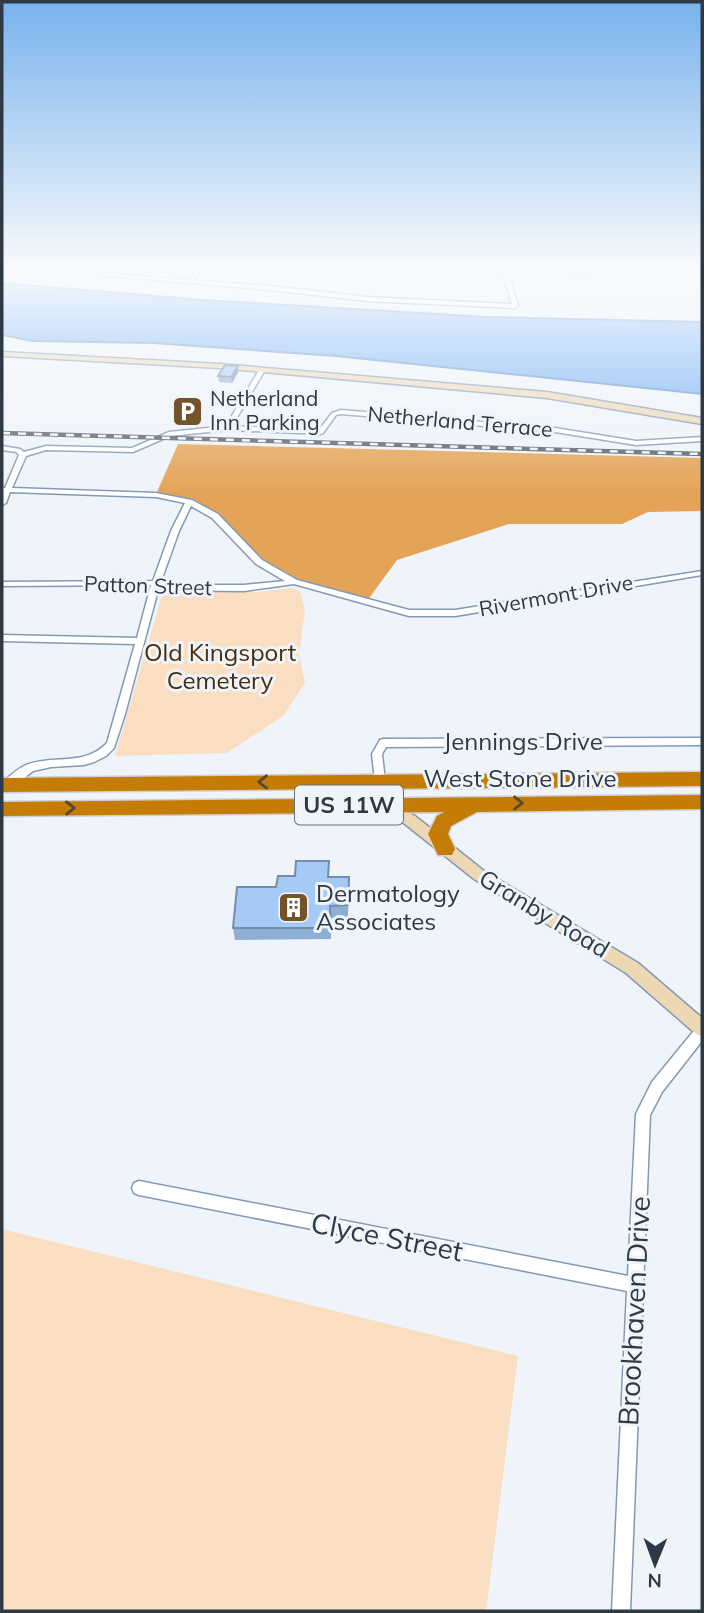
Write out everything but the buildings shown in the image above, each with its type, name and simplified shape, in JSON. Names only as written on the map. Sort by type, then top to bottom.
[{"type":"highway","name":"West Stone Drive","points":[[4,787],[702,779]]},
{"type":"highway","points":[[380,781],[383,805]]},
{"type":"highway","name":"West Stone Drive","points":[[2,809],[702,802]]},
{"type":"highway","points":[[445,849],[438,834],[443,821],[464,808],[481,803]]},
{"type":"main road","points":[[2,354],[262,370],[547,395],[702,421]]},
{"type":"main road","name":"Granby Road","points":[[383,805],[410,820],[479,875],[632,968],[702,1030]]},
{"type":"street","points":[[2,503],[4,490],[23,455],[47,448],[133,450],[169,434],[228,428],[262,370]]},
{"type":"street","name":"Netherland Terrace","points":[[228,428],[321,432],[334,414],[341,412],[555,430],[636,443],[702,439]]},
{"type":"street","points":[[2,448],[18,450],[23,455]]},
{"type":"street","points":[[4,490],[156,495],[189,502],[215,516],[259,562],[294,582]]},
{"type":"street","points":[[4,787],[27,768],[42,764],[89,762],[104,754],[114,736],[141,642],[154,583],[169,540],[189,502]]},
{"type":"street","name":"Rivermont Drive","points":[[294,582],[409,612],[455,613],[702,573]]},
{"type":"street","name":"Patton Street","points":[[2,584],[154,583],[160,588],[244,588],[294,582]]},
{"type":"street","points":[[2,639],[141,642]]},
{"type":"street","name":"Jennings Drive","points":[[380,781],[377,754],[383,743],[702,741]]},
{"type":"street","name":"Brookhaven Drive","points":[[621,1611],[643,1114],[657,1087],[702,1030]]},
{"type":"street","name":"Clyce Street","points":[[139,1188],[635,1285]]},
{"type":"green space","name":"Old Kingsport Cemetery","points":[[291,588],[300,591],[305,611],[299,654],[305,683],[283,716],[227,753],[115,756],[162,595],[173,591],[259,592]]},
{"type":"green space","points":[[2,1229],[518,1356],[486,1611],[2,1611]]},
{"type":"shaded area","points":[[178,444],[702,458],[702,511],[648,512],[622,524],[509,524],[397,560],[367,601],[294,582],[275,572],[215,516],[189,502],[157,492]]},
{"type":"water","points":[[172,344],[702,344],[702,394],[336,356]]},
{"type":"railway","points":[[2,433],[702,454]]},
{"type":"place","name":"Netherland Inn Parking","points":[[187,411]]},
{"type":"place","name":"Dermatology Associates","points":[[293,908]]}]
